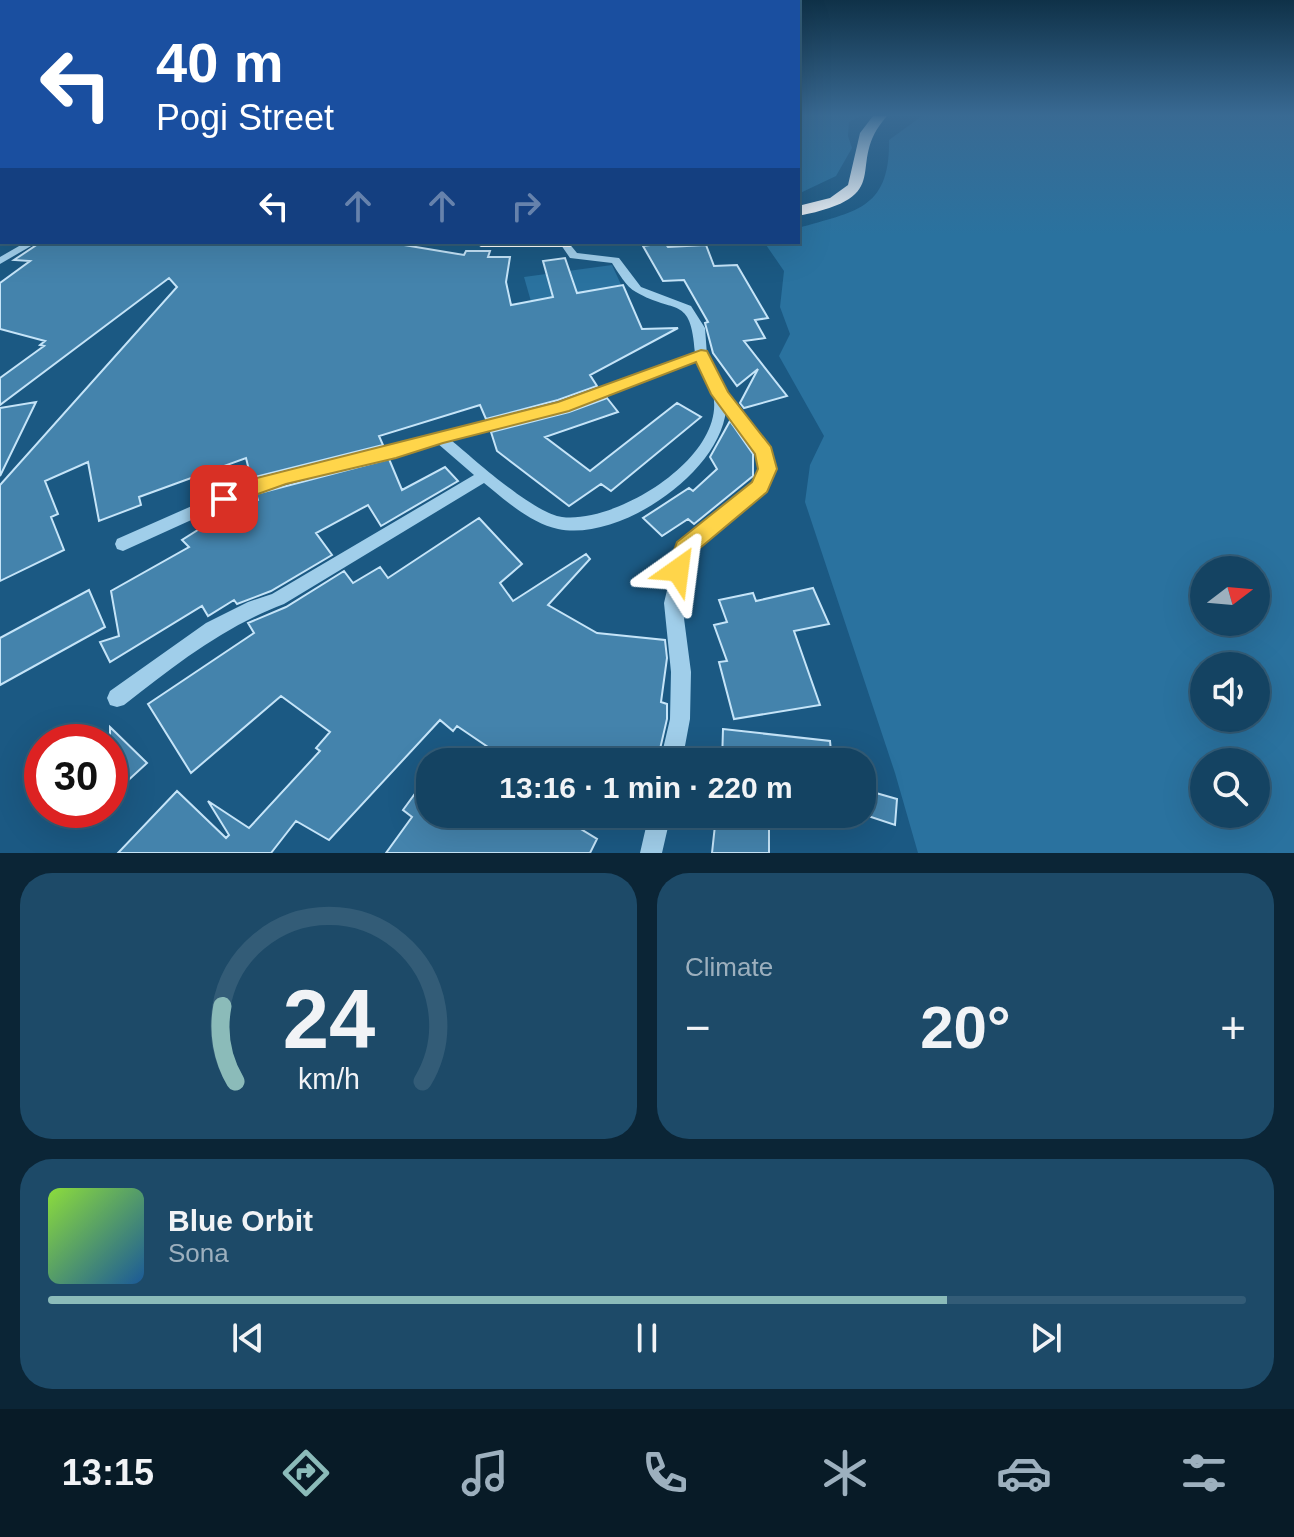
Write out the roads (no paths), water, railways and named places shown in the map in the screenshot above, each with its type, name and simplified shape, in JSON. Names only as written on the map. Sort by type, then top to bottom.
[{"type":"highway","points":[[800,211],[844,197],[854,188],[859,177],[862,156]]},
{"type":"street","points":[[0,261],[30,244]]},
{"type":"street","points":[[564,244],[574,256],[615,260],[637,289],[687,308],[699,328],[701,355],[720,394],[750,429],[764,452],[767,469],[760,487],[685,548],[673,603],[681,672],[680,719],[674,748]]},
{"type":"street","points":[[123,544],[249,487],[396,452],[439,437],[563,406],[701,355]]},
{"type":"street","points":[[439,437],[484,476],[557,523],[581,523],[624,512],[670,484],[710,442],[721,412],[720,394]]},
{"type":"street","points":[[117,698],[205,632],[242,611],[278,599],[484,476]]},
{"type":"street","points":[[651,853],[657,828]]}]
